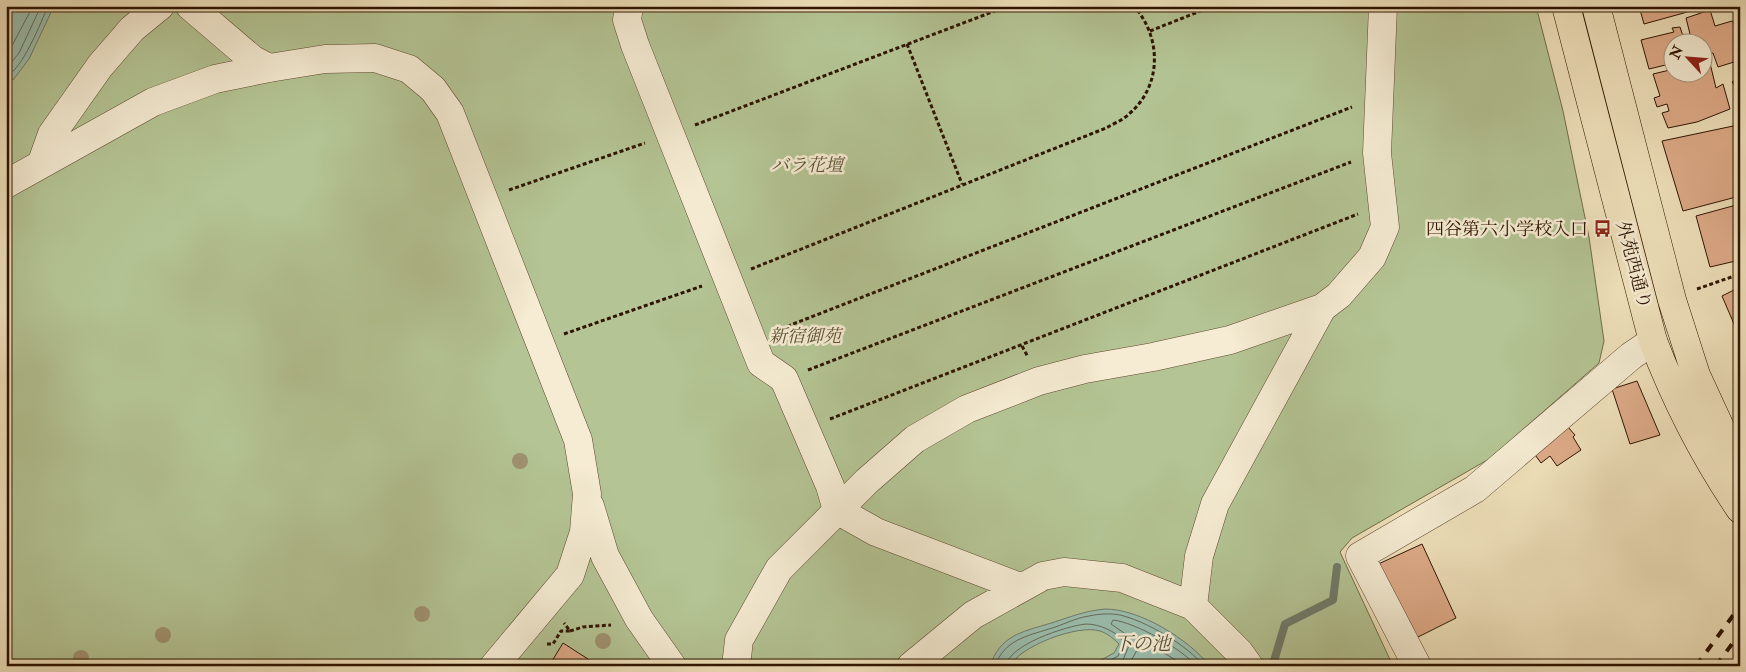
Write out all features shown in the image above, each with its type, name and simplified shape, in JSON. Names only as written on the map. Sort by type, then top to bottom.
[{"type":"main road","name":"外苑西通り","points":[[1566,6],[1653,341],[1671,388],[1690,425],[1714,471],[1740,509]]},
{"type":"main road","name":"外苑西通り","points":[[1596,6],[1672,300],[1696,375],[1720,427],[1740,462]]},
{"type":"street","points":[[42,162],[52,134],[100,66],[132,29],[160,6]]},
{"type":"street","points":[[190,6],[252,59],[269,68]]},
{"type":"street","points":[[629,6],[627,20],[761,363],[784,380],[830,486],[837,510],[876,532],[1020,587]]},
{"type":"street","points":[[736,666],[740,640],[779,569],[837,510],[915,439],[967,409],[1039,381],[1085,369],[1153,357],[1230,340],[1322,308],[1339,295],[1372,258],[1385,227],[1377,153],[1383,6]]},
{"type":"street","points":[[6,183],[153,102],[215,79],[325,59],[375,58],[409,69],[433,89],[450,113],[578,440],[587,494],[605,556],[639,619],[672,666]]},
{"type":"street","points":[[1193,606],[1199,556],[1215,504],[1322,308]]},
{"type":"street","points":[[1417,666],[1360,556],[1475,488],[1631,356],[1653,341]]},
{"type":"street","points":[[494,666],[570,575],[584,532],[587,494]]},
{"type":"street","points":[[910,666],[973,615],[1020,587],[1043,576],[1064,572],[1122,578],[1193,606],[1244,659]]},
{"type":"path","points":[[484,198],[671,135],[1008,6]]},
{"type":"path","points":[[540,343],[727,278],[1106,128],[1128,115],[1142,101],[1150,85],[1155,58],[1150,31],[1134,6]]},
{"type":"path","points":[[1150,31],[1213,6]]},
{"type":"path","points":[[907,44],[962,184]]},
{"type":"path","points":[[752,340],[1378,97]]},
{"type":"path","points":[[784,380],[1377,153]]},
{"type":"path","points":[[804,429],[1012,350],[1382,205]]},
{"type":"path","points":[[1697,288],[1740,274]]},
{"type":"path","points":[[570,631],[583,627],[639,619]]},
{"type":"green space","name":"新宿御苑","points":[[6,6],[1536,6],[1563,111],[1589,237],[1604,341],[1599,363],[1489,459],[1352,538],[1340,552],[1393,666],[6,666]]},
{"type":"water","points":[[6,6],[54,6],[29,59],[13,80],[6,81]]},
{"type":"water","name":"下の池","points":[[1105,609],[1133,614],[1162,627],[1189,646],[1210,666],[1090,666],[1114,653],[1119,644],[1105,633],[1090,630],[1050,638],[1025,651],[1010,666],[990,666],[999,648],[1020,633],[1090,611]]},
{"type":"building","points":[[1639,6],[1690,6],[1691,11],[1644,24]]},
{"type":"building","points":[[1710,10],[1715,26],[1732,21],[1740,28],[1740,68],[1738,70],[1734,62],[1718,67],[1714,56],[1714,32],[1690,32],[1686,18]]},
{"type":"building","points":[[1680,27],[1682,32],[1674,32],[1672,28]]},
{"type":"building","points":[[1664,34],[1664,65],[1649,69],[1641,40]]},
{"type":"building","points":[[1664,71],[1664,82],[1714,82],[1714,80],[1716,88],[1723,84],[1730,109],[1697,122],[1668,128],[1662,113],[1669,111],[1667,104],[1657,107],[1654,98],[1660,96],[1653,74]]},
{"type":"building","points":[[1740,77],[1740,93],[1732,82]]},
{"type":"building","points":[[1738,125],[1740,196],[1683,211],[1662,141]]},
{"type":"building","points":[[1740,204],[1740,260],[1710,267],[1696,216]]},
{"type":"building","points":[[1740,287],[1740,338],[1722,296]]},
{"type":"building","points":[[1637,381],[1660,435],[1630,444],[1612,389]]},
{"type":"building","points":[[1568,427],[1575,435],[1573,437],[1581,450],[1557,466],[1550,456],[1541,463],[1533,452]]},
{"type":"building","points":[[1422,544],[1456,618],[1412,640],[1374,566]]},
{"type":"building","points":[[563,643],[588,659],[583,666],[549,666]]},
{"type":"waterway","points":[[1268,666],[1274,661],[1285,624],[1333,600],[1337,567]]},
{"type":"railway","points":[[1696,666],[1740,606]]},
{"type":"railway","points":[[1716,666],[1740,633]]},
{"type":"railway","points":[[1735,666],[1740,660]]},
{"type":"place","name":"四谷第六小学校入口","points":[[1602,229]]},
{"type":"park label","name":"バラ花壇","points":[[807,165]]}]
